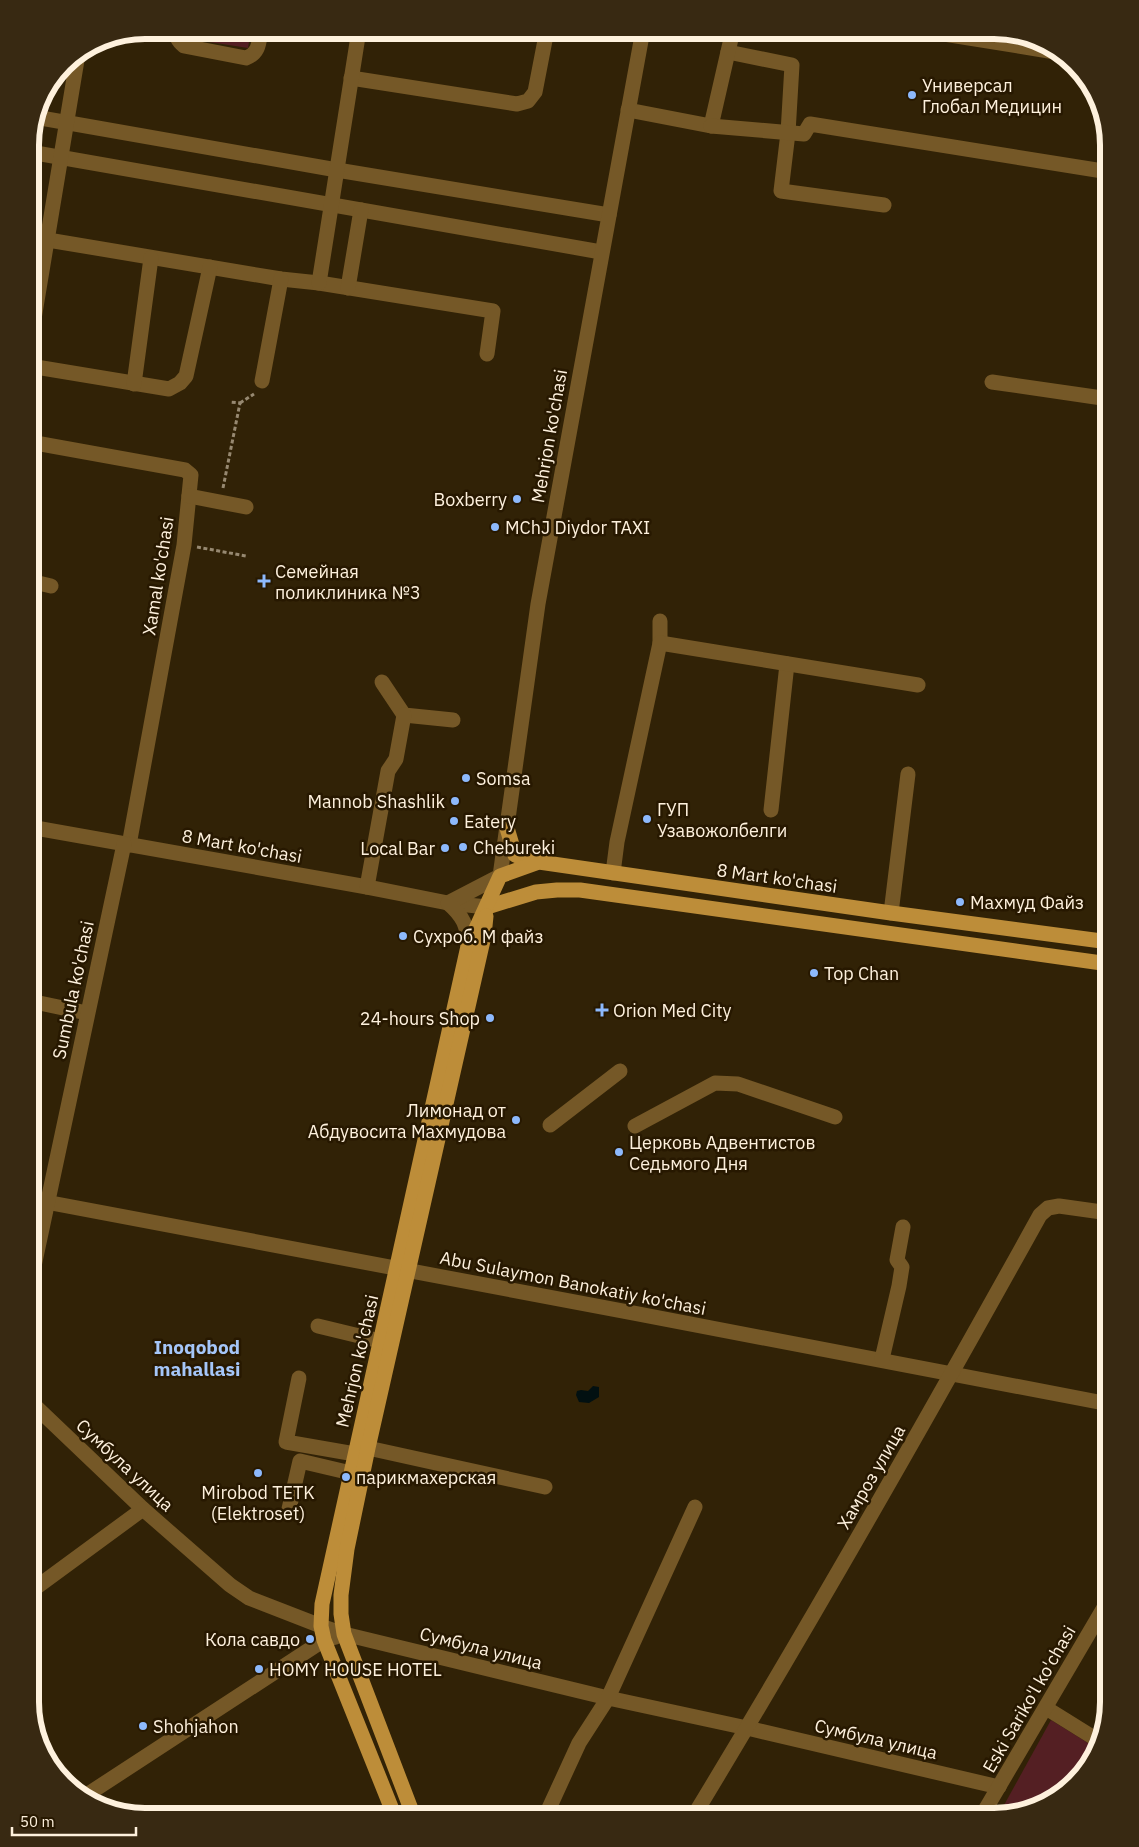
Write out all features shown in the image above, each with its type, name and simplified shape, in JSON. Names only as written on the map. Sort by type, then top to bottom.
[{"type":"main road","points":[[507,828],[515,855],[526,860],[539,862]]},
{"type":"main road","name":"8 Mart ko'chasi","points":[[500,876],[539,862],[891,913],[1100,941]]},
{"type":"main road","name":"Mehrjon ko'chasi","points":[[391,1808],[322,1633],[322,1604],[351,1472],[362,1451],[402,1270],[468,946],[500,876]]},
{"type":"main road","name":"8 Mart ko'chasi","points":[[487,907],[536,892],[580,890],[1100,963]]},
{"type":"main road","name":"Mehrjon ko'chasi","points":[[411,1808],[344,1634],[341,1595],[380,1341],[402,1270],[484,936],[487,907]]},
{"type":"street","points":[[178,39],[184,46],[246,58],[258,50],[260,39]]},
{"type":"street","points":[[319,283],[358,39]]},
{"type":"street","points":[[352,78],[517,104],[528,101],[535,92],[545,39]]},
{"type":"street","name":"Mehrjon ko'chasi","points":[[500,876],[538,604],[641,39]]},
{"type":"street","points":[[711,126],[731,39]]},
{"type":"street","points":[[975,39],[1040,50]]},
{"type":"street","points":[[728,52],[792,65],[788,133],[781,190],[884,205]]},
{"type":"street","points":[[39,288],[76,64]]},
{"type":"street","points":[[628,110],[711,126],[788,133],[804,134],[810,124],[1100,171]]},
{"type":"street","points":[[42,118],[337,170],[609,214]]},
{"type":"street","points":[[39,154],[602,252]]},
{"type":"street","points":[[348,288],[361,210]]},
{"type":"street","points":[[39,239],[280,280],[319,283],[493,311],[487,354]]},
{"type":"street","points":[[134,384],[151,258]]},
{"type":"street","points":[[39,368],[169,389],[180,383],[186,376],[210,268]]},
{"type":"street","points":[[262,381],[280,280]]},
{"type":"street","points":[[992,382],[1100,397]]},
{"type":"street","name":"Xamal ko'chasi","points":[[39,444],[185,470],[191,475],[184,545],[127,845]]},
{"type":"street","points":[[189,496],[246,507]]},
{"type":"street","points":[[39,583],[51,586]]},
{"type":"street","points":[[613,873],[617,842],[660,643],[660,621]]},
{"type":"street","points":[[660,643],[918,685]]},
{"type":"street","points":[[771,810],[787,664]]},
{"type":"street","points":[[367,887],[388,771],[396,759],[404,715],[382,682]]},
{"type":"street","points":[[404,715],[453,720]]},
{"type":"street","points":[[891,913],[908,774]]},
{"type":"street","name":"8 Mart ko'chasi","points":[[39,829],[448,903],[487,907]]},
{"type":"street","name":"Sumbula ko'chasi","points":[[49,1202],[87,1013],[127,845]]},
{"type":"street","name":"8 Mart ko'chasi","points":[[448,903],[500,876]]},
{"type":"street","points":[[448,903],[465,922],[468,946]]},
{"type":"street","points":[[39,1003],[87,1013]]},
{"type":"street","points":[[550,1125],[620,1071]]},
{"type":"street","points":[[635,1126],[715,1083],[724,1082],[738,1084],[835,1117]]},
{"type":"street","name":"Abu Sulaymon Banokatiy ko'chasi","points":[[39,1200],[882,1359],[1100,1402]]},
{"type":"street","points":[[39,1246],[49,1202]]},
{"type":"street","name":"Хамроз улица","points":[[698,1808],[747,1728],[1044,1211],[1048,1208],[1059,1206],[1100,1212]]},
{"type":"street","points":[[882,1359],[899,1286],[902,1267],[898,1260],[904,1227]]},
{"type":"street","points":[[318,1326],[380,1341]]},
{"type":"street","points":[[298,1378],[286,1442],[362,1451],[545,1487]]},
{"type":"street","name":"Сумбула улица","points":[[39,1410],[143,1509],[240,1592],[322,1633]]},
{"type":"street","points":[[289,1509],[300,1460],[351,1472]]},
{"type":"street","points":[[549,1808],[579,1743],[608,1698],[695,1508]]},
{"type":"street","points":[[39,1585],[143,1509]]},
{"type":"street","name":"Eski Sariko'l ko'chasi","points":[[986,1808],[1100,1615]]},
{"type":"street","points":[[90,1792],[322,1633],[344,1634]]},
{"type":"street","name":"Сумбула улица","points":[[344,1634],[608,1698],[747,1728],[999,1787]]},
{"type":"street","points":[[1046,1708],[1094,1738]]},
{"type":"path","points":[[222,493],[240,403],[230,402]]},
{"type":"path","points":[[184,545],[246,556]]},
{"type":"shaded area","points":[[190,39],[250,39],[248,48]]},
{"type":"shaded area","points":[[593,1386],[599,1387],[599,1397],[589,1403],[579,1402],[576,1395],[577,1391],[588,1391]]},
{"type":"shaded area","points":[[1051,1720],[1091,1745],[1078,1767],[1059,1786],[1047,1794],[1022,1805],[1003,1807]]},
{"type":"place","name":"Универсал Глобал Медицин","points":[[912,95]]},
{"type":"place","name":"Boxberry","points":[[517,499]]},
{"type":"place","name":"MChJ Diydor TAXI","points":[[495,527]]},
{"type":"place","name":"Семейная поликлиника №3","points":[[264,581]]},
{"type":"place","name":"Somsa","points":[[466,778]]},
{"type":"place","name":"Mannob Shashlik","points":[[455,801]]},
{"type":"place","name":"ГУП Узавожолбелги","points":[[647,819]]},
{"type":"place","name":"Eatery","points":[[454,821]]},
{"type":"place","name":"Chebureki","points":[[463,847]]},
{"type":"place","name":"Local Bar","points":[[445,848]]},
{"type":"place","name":"Махмуд Файз","points":[[960,902]]},
{"type":"place","name":"Сухроб. М файз","points":[[403,936]]},
{"type":"place","name":"Top Chan","points":[[814,973]]},
{"type":"place","name":"Orion Med City","points":[[602,1010]]},
{"type":"place","name":"24-hours Shop","points":[[490,1018]]},
{"type":"place","name":"Лимонад от Абдувосита Махмудова","points":[[516,1120]]},
{"type":"place","name":"Церковь Адвентистов Седьмого Дня","points":[[619,1152]]},
{"type":"place","name":"Mirobod TETK (Elektroset)","points":[[258,1473]]},
{"type":"place","name":"парикмахерская","points":[[346,1477]]},
{"type":"place","name":"Кола савдо","points":[[310,1639]]},
{"type":"place","name":"HOMY HOUSE HOTEL","points":[[259,1669]]},
{"type":"place","name":"Shohjahon","points":[[143,1726]]},
{"type":"district","name":"Inoqobod mahallasi","points":[[197,1358]]}]
